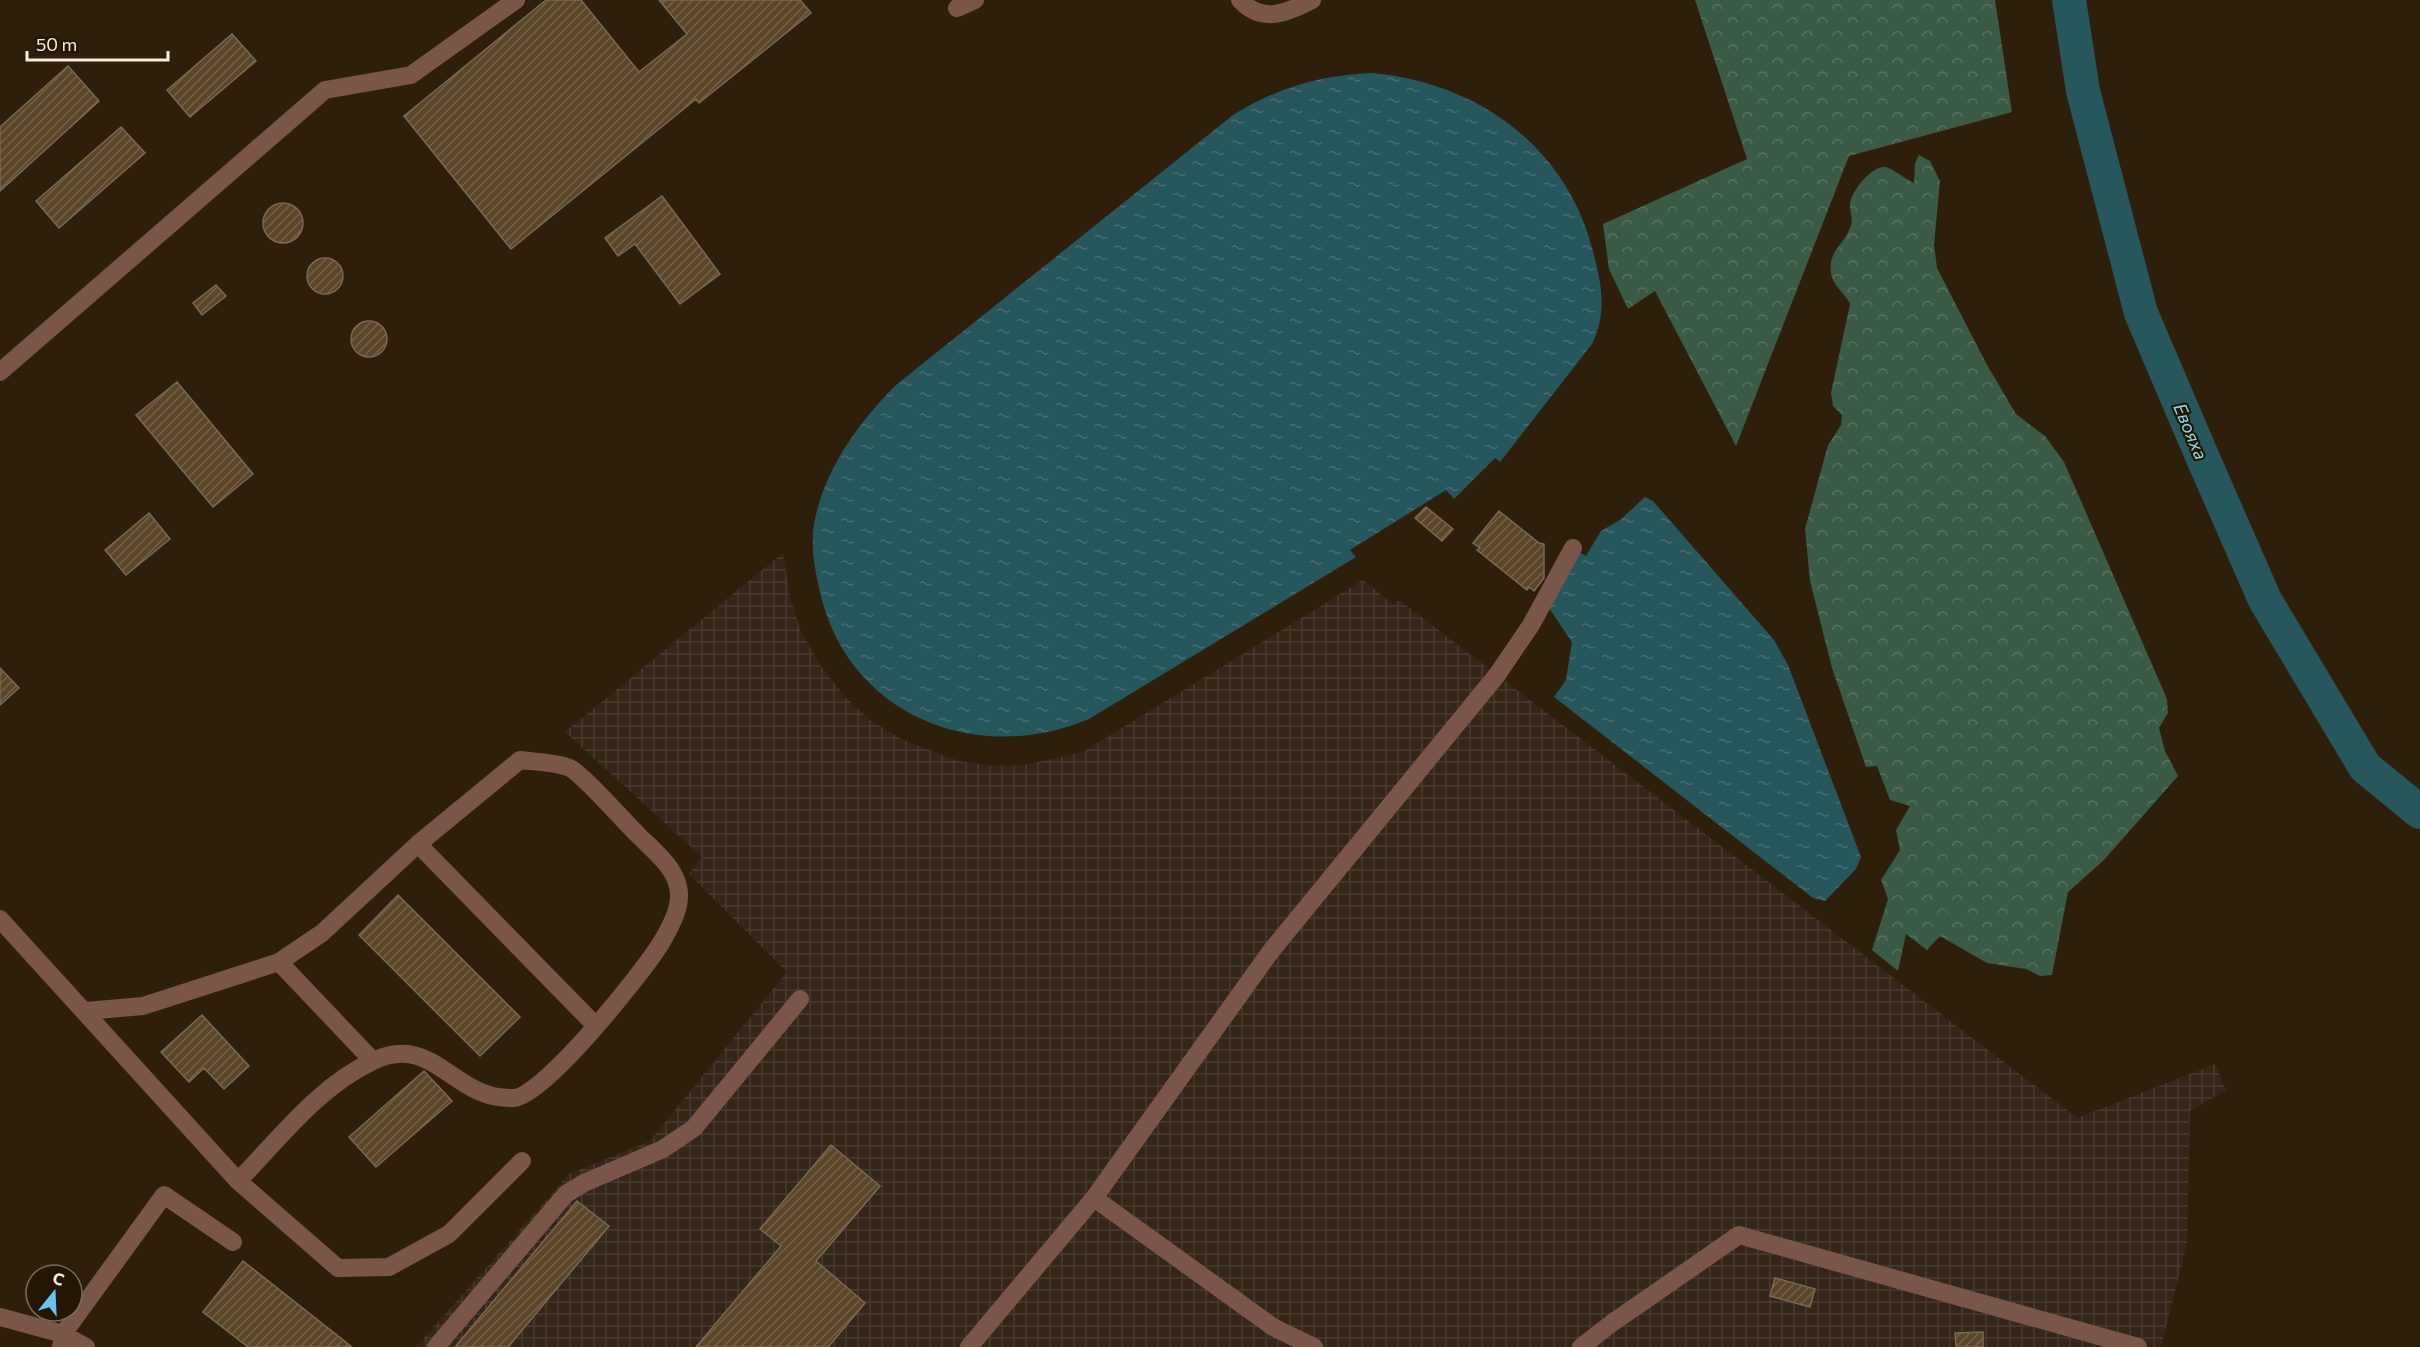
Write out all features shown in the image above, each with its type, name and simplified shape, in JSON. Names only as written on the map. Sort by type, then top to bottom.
[{"type":"lane","points":[[0,372],[325,90],[411,75],[516,0]]},
{"type":"lane","points":[[957,8],[975,0]]},
{"type":"lane","points":[[1240,0],[1264,16],[1287,14],[1312,0]]},
{"type":"lane","points":[[969,1347],[1094,1198],[1271,951],[1497,675],[1531,625],[1573,548]]},
{"type":"lane","points":[[86,1011],[143,1006],[279,962],[322,933],[418,844],[520,760],[570,768],[674,871],[678,904],[662,942],[596,1026],[537,1088],[516,1098],[485,1094],[466,1086],[425,1057],[403,1052],[373,1061],[332,1085],[238,1181]]},
{"type":"lane","points":[[418,844],[596,1026]]},
{"type":"lane","points":[[0,919],[238,1181],[338,1268],[389,1267],[448,1234],[522,1161]]},
{"type":"lane","points":[[279,962],[373,1061]]},
{"type":"lane","points":[[436,1347],[566,1194],[584,1183],[663,1149],[694,1128],[800,999]]},
{"type":"lane","points":[[62,1341],[164,1195],[232,1242]]},
{"type":"lane","points":[[1094,1198],[1273,1327],[1314,1347]]},
{"type":"lane","points":[[1581,1347],[1739,1235],[2138,1347]]},
{"type":"lane","points":[[0,1317],[62,1341],[86,1347]]},
{"type":"shaded area","points":[[783,553],[790,597],[801,632],[820,665],[845,697],[870,720],[901,739],[958,761],[992,766],[1024,765],[1083,752],[1363,580],[1394,605],[1399,600],[2077,1118],[2215,1064],[2226,1090],[2190,1111],[2187,1243],[2161,1347],[416,1347],[569,1174],[650,1141],[787,972],[689,874],[702,857],[565,732]]},
{"type":"green space","points":[[1695,0],[1995,0],[2012,112],[1849,156],[1736,446],[1655,291],[1628,309],[1609,269],[1603,224],[1747,159]]},
{"type":"green space","points":[[1919,155],[1930,161],[1940,181],[1934,245],[1937,268],[1987,365],[2016,414],[2045,436],[2064,462],[2167,699],[2168,713],[2159,728],[2165,751],[2178,776],[2103,861],[2068,892],[2052,975],[2040,976],[2026,969],[1987,963],[1940,936],[1927,950],[1906,934],[1898,971],[1872,950],[1888,899],[1881,880],[1900,850],[1896,830],[1910,806],[1890,800],[1877,766],[1866,767],[1832,668],[1810,581],[1805,529],[1828,445],[1841,425],[1842,415],[1833,406],[1831,393],[1850,304],[1832,277],[1832,259],[1850,228],[1851,201],[1862,181],[1874,170],[1885,167],[1914,183],[1915,163]]},
{"type":"water","points":[[1372,73],[1411,79],[1448,90],[1482,107],[1513,127],[1541,153],[1563,182],[1581,217],[1594,255],[1602,300],[1600,322],[1592,344],[1500,462],[1495,458],[1454,499],[1446,490],[1350,550],[1356,557],[1089,719],[1048,732],[1006,737],[965,733],[927,721],[892,702],[862,675],[838,641],[822,600],[814,562],[813,533],[819,504],[834,466],[856,431],[896,385],[1233,115],[1282,90],[1317,80]]},
{"type":"water","points":[[1645,497],[1653,501],[1774,640],[1788,665],[1861,857],[1856,869],[1825,901],[1813,898],[1554,697],[1566,680],[1572,642],[1549,608],[1579,552],[1586,556],[1601,531],[1620,520]]},
{"type":"building","points":[[546,0],[581,0],[639,72],[687,34],[659,0],[800,0],[811,13],[699,103],[696,99],[511,249],[404,116]]},
{"type":"building","points":[[232,34],[256,61],[190,117],[167,90]]},
{"type":"building","points":[[68,66],[99,101],[0,191],[0,127]]},
{"type":"building","points":[[121,127],[145,153],[59,228],[36,201]]},
{"type":"building","points":[[662,196],[720,274],[680,304],[635,244],[618,256],[605,238]]},
{"type":"building","points":[[283,203],[297,209],[303,223],[297,237],[283,243],[269,237],[263,223],[269,209]]},
{"type":"building","points":[[325,258],[337,264],[343,276],[337,288],[325,294],[313,288],[307,276],[313,264]]},
{"type":"building","points":[[216,285],[226,296],[202,315],[193,303]]},
{"type":"building","points":[[369,321],[381,327],[387,339],[381,351],[369,357],[357,351],[351,339],[357,327]]},
{"type":"building","points":[[177,382],[253,474],[213,507],[136,415]]},
{"type":"building","points":[[1426,507],[1453,529],[1442,541],[1415,518]]},
{"type":"building","points":[[1499,511],[1539,543],[1544,544],[1544,578],[1534,591],[1529,587],[1527,590],[1477,550],[1480,548],[1473,543]]},
{"type":"building","points":[[149,513],[170,539],[126,575],[105,550]]},
{"type":"building","points":[[0,668],[19,688],[0,705]]},
{"type":"building","points":[[398,895],[520,1017],[480,1056],[359,935]]},
{"type":"building","points":[[202,1015],[249,1066],[224,1089],[204,1068],[189,1082],[161,1052]]},
{"type":"building","points":[[424,1071],[452,1101],[376,1167],[349,1137]]},
{"type":"building","points":[[831,1145],[880,1186],[816,1261],[865,1303],[828,1347],[696,1347],[781,1246],[760,1229]]},
{"type":"building","points":[[577,1201],[609,1226],[508,1347],[455,1347]]},
{"type":"building","points":[[243,1261],[352,1347],[248,1347],[203,1312]]},
{"type":"building","points":[[1775,1278],[1815,1289],[1810,1307],[1770,1296]]},
{"type":"building","points":[[1983,1332],[1983,1347],[1956,1347],[1955,1333]]},
{"type":"waterway","name":"Евояха","points":[[2069,0],[2083,91],[2141,313],[2202,456],[2265,600],[2365,767],[2420,812]]}]
